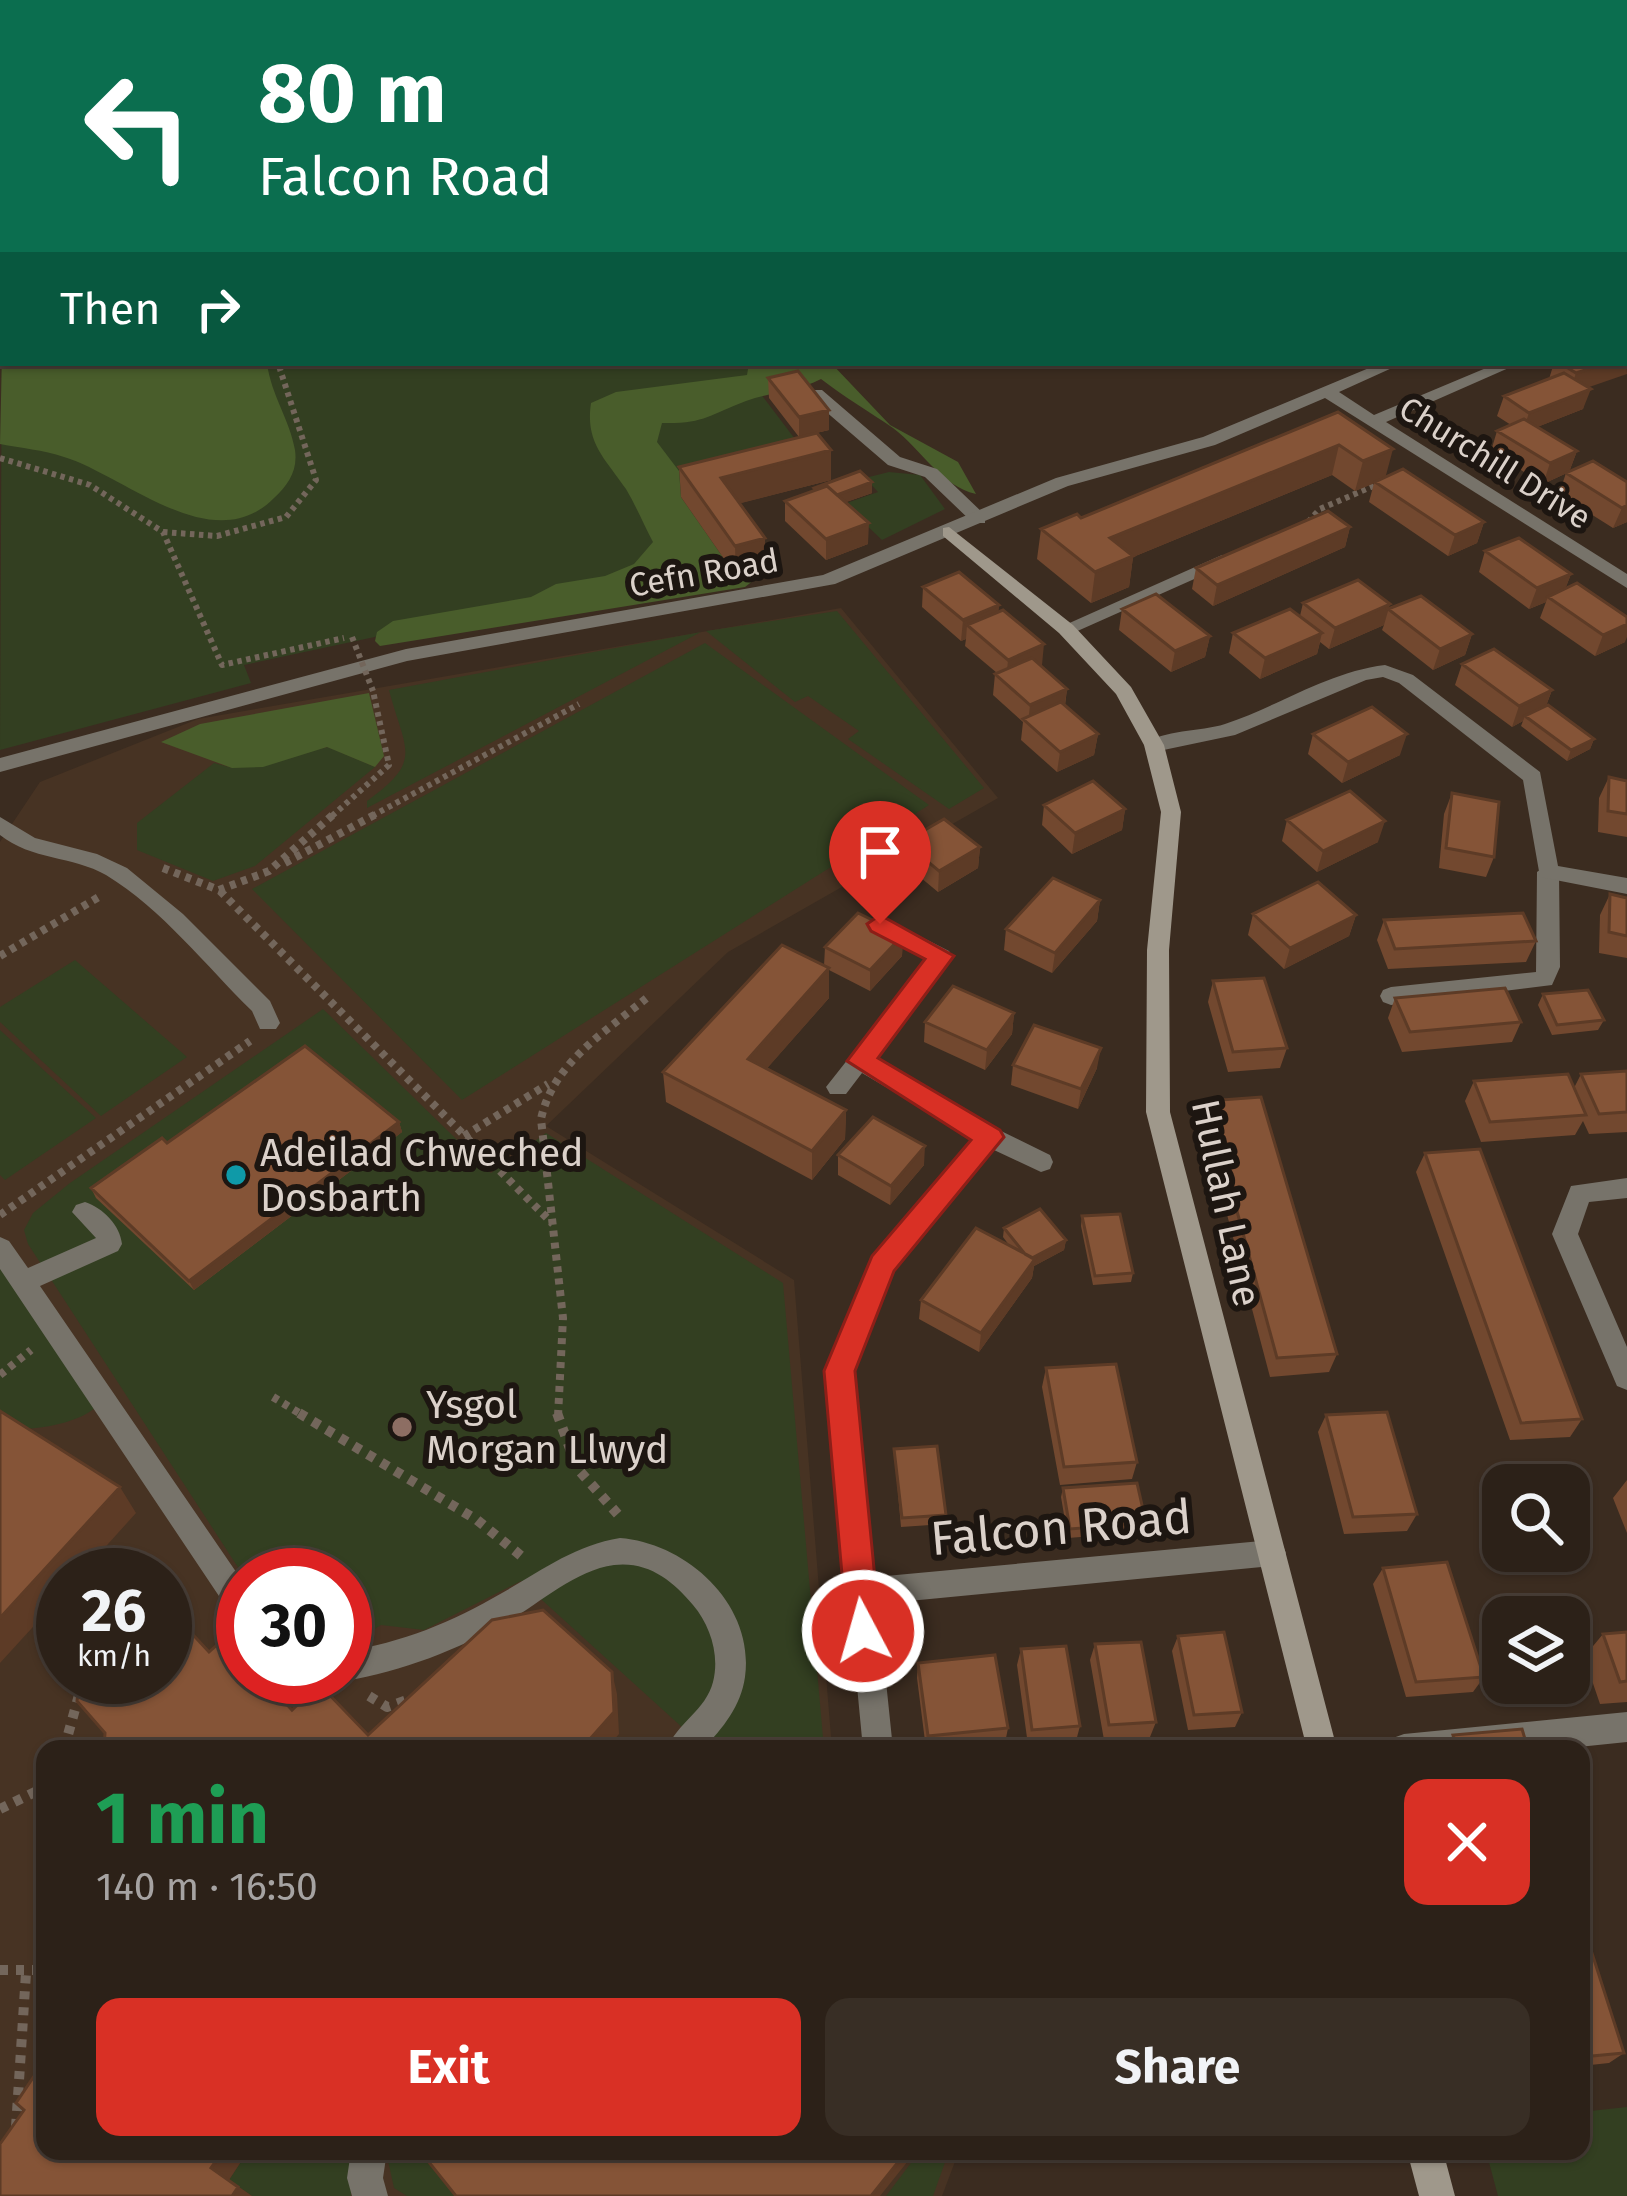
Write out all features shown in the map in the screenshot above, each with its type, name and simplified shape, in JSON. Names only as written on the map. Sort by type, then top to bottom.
[{"type":"street","name":"Cefn Road","points":[[0,765],[406,655],[828,580],[1062,482],[1208,441],[1389,366]]},
{"type":"street","points":[[1373,421],[1506,366]]},
{"type":"street","points":[[816,394],[894,460],[931,473],[979,519]]},
{"type":"street","name":"Churchill Drive","points":[[1330,394],[1627,582]]},
{"type":"street","name":"Hullah Lane","points":[[949,532],[1066,629],[1124,691],[1154,745],[1171,812],[1158,950],[1158,1112],[1320,1740]]},
{"type":"street","points":[[1066,629],[1241,552]]},
{"type":"street","points":[[1154,745],[1228,730],[1362,674],[1385,671],[1406,679],[1533,777],[1548,872],[1549,967],[1544,979],[1391,996]]},
{"type":"street","points":[[0,824],[15,841],[90,858],[127,880],[262,1007],[268,1023]]},
{"type":"street","points":[[1548,872],[1627,886]]},
{"type":"street","points":[[838,1087],[941,956],[880,924]]},
{"type":"street","points":[[860,1061],[1041,1162]]},
{"type":"street","points":[[877,1740],[858,1592],[840,1371],[882,1265],[990,1137]]},
{"type":"street","points":[[1627,1188],[1580,1193],[1565,1234],[1627,1378]]},
{"type":"street","points":[[23,1282],[109,1244],[108,1234],[86,1212]]},
{"type":"street","points":[[0,1248],[216,1567]]},
{"type":"street","points":[[372,1660],[417,1651],[584,1559],[623,1550],[660,1558],[713,1604],[730,1650],[724,1699],[690,1740]]},
{"type":"street","name":"Falcon Road","points":[[858,1592],[1272,1553]]},
{"type":"street","points":[[1495,1740],[1627,1727]]},
{"type":"street","points":[[368,2160],[365,2178],[370,2196]]},
{"type":"street","points":[[1427,2160],[1437,2196]]},
{"type":"path","points":[[0,458],[90,485],[163,532],[218,536],[286,518],[316,480],[279,366]]},
{"type":"path","points":[[1307,523],[1320,509],[1434,460]]},
{"type":"path","points":[[163,532],[222,665],[352,637],[373,691],[389,765],[269,871]]},
{"type":"path","points":[[219,890],[269,871],[579,704]]},
{"type":"path","points":[[0,956],[155,867],[219,890],[554,1226]]},
{"type":"path","points":[[464,1136],[555,1080],[649,996]]},
{"type":"path","points":[[0,1215],[256,1037],[268,1023]]},
{"type":"path","points":[[555,1080],[542,1099],[541,1119],[563,1318],[555,1408],[563,1439],[592,1489],[660,1558]]},
{"type":"path","points":[[273,1397],[477,1520],[516,1548],[545,1583]]},
{"type":"path","points":[[66,1740],[76,1704]]},
{"type":"path","points":[[0,1809],[36,1791]]},
{"type":"path","points":[[0,1970],[36,1971]]},
{"type":"path","points":[[15,2149],[26,1973]]},
{"type":"shaded area","name":"Ysgol Morgan Llwyd","points":[[841,608],[998,798],[728,952],[546,1126],[794,1280],[831,1740],[36,1740],[36,2160],[956,2160],[942,2196],[0,2196],[0,842],[40,782],[198,719]]},
{"type":"green space","points":[[2,366],[804,366],[613,404],[706,584],[384,635],[244,665],[251,683],[0,750]]},
{"type":"green space","points":[[2,366],[268,366],[289,428],[295,465],[288,483],[274,498],[250,515],[224,520],[169,508],[64,457],[0,444]]},
{"type":"green space","points":[[748,366],[834,366],[890,425],[958,462],[976,494],[952,483],[893,428],[821,379],[697,420],[662,423],[657,442],[679,471],[681,497],[736,576],[749,572],[754,580],[745,587],[380,646],[375,641],[377,632],[393,621],[531,597],[556,584],[605,576],[634,564],[653,542],[594,440],[591,403],[616,392],[747,375]]},
{"type":"green space","points":[[757,389],[798,443],[681,497],[625,408]]},
{"type":"green space","points":[[889,472],[920,475],[945,509],[882,540],[844,504],[878,492],[865,478]]},
{"type":"green space","points":[[837,611],[984,788],[949,809],[848,739],[859,731],[808,696],[795,702],[706,631]]},
{"type":"green space","points":[[701,632],[367,808],[367,801],[403,764],[404,741],[389,690]]},
{"type":"green space","points":[[705,643],[929,805],[462,1100],[252,889]]},
{"type":"green space","points":[[369,693],[384,756],[375,767],[327,747],[263,767],[232,768],[161,742],[200,724]]},
{"type":"green space","points":[[328,747],[375,767],[255,866],[213,881],[137,850],[137,823],[214,763],[233,768]]},
{"type":"green space","points":[[75,960],[187,1057],[101,1116],[0,1022],[0,1007]]},
{"type":"green space","points":[[323,1009],[491,1173],[546,1133],[783,1283],[823,1740],[696,1740],[521,1581],[424,1630],[381,1625],[372,1631],[372,1548],[225,1548],[28,1244],[24,1230],[33,1213]]},
{"type":"green space","points":[[0,1030],[96,1118],[5,1180],[0,1175]]},
{"type":"green space","points":[[0,1256],[97,1406],[89,1412],[35,1428],[0,1425]]},
{"type":"green space","points":[[1627,2107],[1627,2196],[1498,2196],[1488,2160],[1590,2160],[1590,2111]]},
{"type":"green space","points":[[242,2160],[351,2160],[351,2196],[252,2196],[229,2180]]},
{"type":"green space","points":[[388,2160],[428,2160],[457,2196],[407,2196],[394,2188]]},
{"type":"green space","points":[[913,2160],[946,2160],[933,2196],[886,2196]]},
{"type":"building","points":[[1565,366],[1598,366],[1576,373]]},
{"type":"building","points":[[798,371],[829,410],[799,417],[768,378]]},
{"type":"building","points":[[1564,373],[1591,389],[1529,413],[1504,396]]},
{"type":"building","points":[[1338,412],[1393,449],[1363,461],[1339,445],[1110,538],[1133,556],[1095,572],[1041,529],[1077,514],[1081,518]]},
{"type":"building","points":[[1524,419],[1577,451],[1550,463],[1497,431]]},
{"type":"building","points":[[817,433],[831,450],[721,478],[765,538],[735,546],[679,467]]},
{"type":"building","points":[[1593,461],[1627,482],[1627,505],[1622,508],[1566,473]]},
{"type":"building","points":[[1403,469],[1484,522],[1455,535],[1375,482]]},
{"type":"building","points":[[860,471],[872,482],[837,495],[827,486],[814,488]]},
{"type":"building","points":[[827,486],[869,523],[826,539],[785,501]]},
{"type":"building","points":[[1328,511],[1350,527],[1217,585],[1196,568]]},
{"type":"building","points":[[1519,538],[1571,574],[1537,588],[1485,551]]},
{"type":"building","points":[[959,572],[999,605],[963,620],[923,587]]},
{"type":"building","points":[[1358,580],[1390,604],[1335,628],[1303,603]]},
{"type":"building","points":[[1577,583],[1627,617],[1627,624],[1603,635],[1548,597]]},
{"type":"building","points":[[1156,594],[1210,636],[1175,651],[1122,609]]},
{"type":"building","points":[[1421,596],[1472,634],[1440,649],[1388,609]]},
{"type":"building","points":[[1290,609],[1322,633],[1265,658],[1233,633]]},
{"type":"building","points":[[1003,610],[1044,644],[1008,660],[967,625]]},
{"type":"building","points":[[1494,649],[1552,690],[1519,706],[1462,664]]},
{"type":"building","points":[[1032,658],[1067,689],[1030,705],[995,674]]},
{"type":"building","points":[[1061,702],[1098,734],[1060,752],[1023,719]]},
{"type":"building","points":[[1548,705],[1594,739],[1571,750],[1525,716]]},
{"type":"building","points":[[1372,707],[1407,734],[1348,762],[1313,734]]},
{"type":"building","points":[[1609,777],[1627,781],[1627,814],[1608,811]]},
{"type":"building","points":[[1093,781],[1125,809],[1075,833],[1044,805]]},
{"type":"building","points":[[1350,791],[1385,821],[1323,851],[1287,820]]},
{"type":"building","points":[[1452,793],[1499,802],[1494,857],[1446,848]]},
{"type":"building","points":[[944,819],[980,847],[939,871],[904,842]]},
{"type":"building","points":[[1053,878],[1100,900],[1055,953],[1006,929]]},
{"type":"building","points":[[1318,882],[1356,915],[1290,948],[1253,914]]},
{"type":"building","points":[[1610,894],[1627,898],[1627,936],[1609,932]]},
{"type":"building","points":[[858,913],[903,935],[870,970],[825,947]]},
{"type":"building","points":[[1523,913],[1536,941],[1395,949],[1384,920]]},
{"type":"building","points":[[782,945],[829,968],[748,1059],[846,1110],[812,1151],[663,1072]]},
{"type":"building","points":[[1264,978],[1287,1048],[1233,1052],[1213,981]]},
{"type":"building","points":[[953,986],[1014,1013],[987,1050],[925,1022]]},
{"type":"building","points":[[1505,988],[1521,1022],[1410,1032],[1395,998]]},
{"type":"building","points":[[1588,990],[1604,1020],[1557,1025],[1543,994]]},
{"type":"building","points":[[1034,1025],[1101,1048],[1081,1089],[1013,1065]]},
{"type":"building","name":"Adeilad Chweched Dosbarth","points":[[305,1046],[399,1122],[189,1281],[91,1188],[162,1138],[167,1143]]},
{"type":"building","points":[[1627,1071],[1627,1112],[1599,1114],[1581,1074]]},
{"type":"building","points":[[1568,1074],[1586,1115],[1490,1122],[1474,1081]]},
{"type":"building","points":[[1261,1097],[1337,1354],[1277,1358],[1207,1101]]},
{"type":"building","points":[[873,1117],[925,1146],[891,1186],[838,1155]]},
{"type":"building","points":[[1480,1149],[1582,1419],[1521,1423],[1425,1153]]},
{"type":"building","points":[[1040,1209],[1066,1240],[1032,1258],[1004,1228]]},
{"type":"building","points":[[1120,1214],[1133,1273],[1095,1276],[1082,1216]]},
{"type":"building","points":[[976,1228],[1035,1259],[981,1333],[921,1300]]},
{"type":"building","points":[[1116,1364],[1137,1462],[1064,1467],[1046,1368]]},
{"type":"building","points":[[0,1411],[120,1487],[64,1548],[36,1548],[36,1579],[0,1618]]},
{"type":"building","points":[[1387,1412],[1417,1514],[1353,1517],[1326,1415]]},
{"type":"building","points":[[937,1446],[946,1515],[902,1518],[894,1449]]},
{"type":"building","points":[[1137,1483],[1146,1523],[1070,1529],[1063,1488]]},
{"type":"building","points":[[1447,1562],[1482,1677],[1416,1682],[1383,1568]]},
{"type":"building","points":[[543,1610],[612,1672],[614,1712],[589,1740],[105,1740],[105,1733],[80,1704],[192,1704],[192,1634],[209,1652],[216,1646],[216,1704],[287,1704],[292,1710],[298,1704],[338,1704],[368,1735],[492,1620]]},
{"type":"building","points":[[1224,1632],[1242,1712],[1194,1715],[1178,1636]]},
{"type":"building","points":[[1627,1632],[1627,1681],[1620,1682],[1603,1634]]},
{"type":"building","points":[[1141,1642],[1156,1722],[1109,1725],[1095,1644]]},
{"type":"building","points":[[1066,1646],[1080,1726],[1032,1730],[1021,1649]]},
{"type":"building","points":[[995,1655],[1008,1728],[928,1736],[918,1663]]},
{"type":"building","points":[[1522,1729],[1525,1740],[1455,1740],[1453,1735]]},
{"type":"building","points":[[1590,1947],[1624,2053],[1590,2056]]},
{"type":"building","points":[[36,2073],[36,2160],[217,2160],[211,2168],[238,2187],[232,2196],[0,2196],[0,2144],[24,2110],[16,2103]]},
{"type":"building","points":[[427,2160],[900,2160],[871,2196],[456,2196]]},
{"type":"place","name":"Adeilad Chweched Dosbarth","points":[[236,1175]]},
{"type":"place","name":"Ysgol Morgan Llwyd","points":[[402,1427]]},
{"type":"route","points":[[863,1631],[840,1371],[882,1265],[990,1137],[860,1061],[941,956],[880,924]]}]
